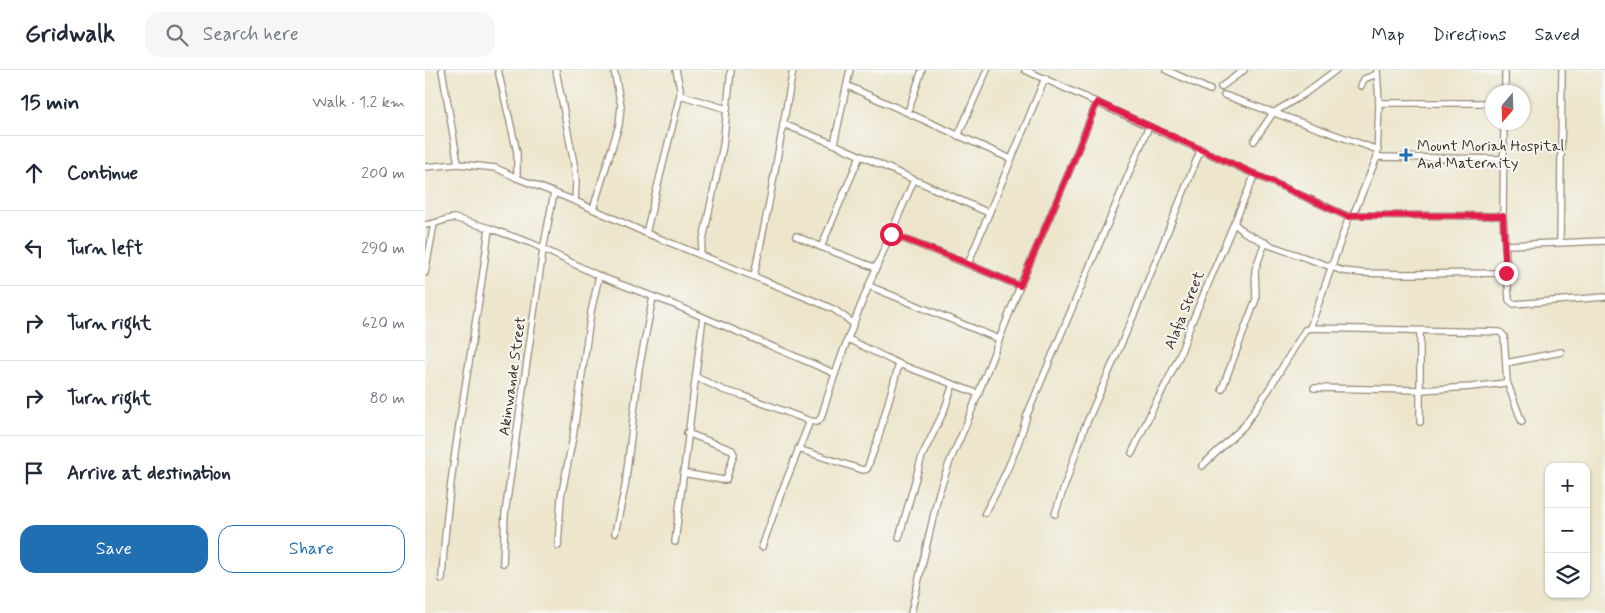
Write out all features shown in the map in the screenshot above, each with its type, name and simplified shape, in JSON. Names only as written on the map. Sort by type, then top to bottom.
[{"type":"street","points":[[442,70],[458,164]]},
{"type":"street","points":[[498,70],[517,152],[517,178]]},
{"type":"street","points":[[556,70],[575,169],[575,201]]},
{"type":"street","points":[[593,209],[619,124],[621,106],[614,70]]},
{"type":"street","points":[[646,233],[679,95],[680,88],[677,70]]},
{"type":"street","points":[[700,254],[723,146],[731,70]]},
{"type":"street","points":[[754,276],[793,70]]},
{"type":"street","points":[[834,144],[850,70]]},
{"type":"street","points":[[908,112],[922,70]]},
{"type":"street","points":[[958,136],[987,70]]},
{"type":"street","points":[[1025,70],[1351,216],[1503,216]]},
{"type":"street","points":[[1167,70],[1210,90]]},
{"type":"street","points":[[1221,87],[1244,70]]},
{"type":"street","points":[[1254,141],[1273,113],[1304,94],[1336,70]]},
{"type":"street","points":[[1505,70],[1505,85]]},
{"type":"street","points":[[1560,242],[1562,70]]},
{"type":"street","points":[[1310,328],[1351,216],[1377,157],[1379,102],[1377,72],[1364,79],[1361,86]]},
{"type":"street","points":[[968,264],[1045,78]]},
{"type":"street","points":[[848,86],[1011,159]]},
{"type":"street","points":[[679,95],[727,109]]},
{"type":"street","points":[[1224,95],[1378,150]]},
{"type":"street","points":[[911,613],[939,492],[950,461],[979,394],[1020,286],[1097,102]]},
{"type":"street","points":[[1379,102],[1485,103]]},
{"type":"street","points":[[783,124],[834,144],[989,213]]},
{"type":"street","points":[[985,513],[1005,477],[1021,440],[1027,415],[1149,126]]},
{"type":"street","points":[[1505,130],[1503,216],[1507,297],[1510,302],[1514,304],[1605,297]]},
{"type":"street","points":[[1055,514],[1084,429],[1136,310],[1201,149]]},
{"type":"street","points":[[821,247],[860,156]]},
{"type":"street","points":[[1377,157],[1503,159]]},
{"type":"street","points":[[425,167],[458,164],[491,167],[835,310],[854,324]]},
{"type":"street","name":"Alafia Street","points":[[1132,453],[1153,406],[1179,357],[1233,223],[1255,174]]},
{"type":"street","points":[[696,377],[723,390],[817,422],[821,418],[834,373],[875,268],[914,180]]},
{"type":"street","name":"Akinwande Street","points":[[503,563],[505,514],[543,250],[554,193]]},
{"type":"street","points":[[425,225],[454,218],[531,243],[599,276],[703,317],[834,373]]},
{"type":"street","points":[[1233,223],[1244,232],[1291,254],[1343,270],[1362,273],[1506,273]]},
{"type":"street","points":[[425,273],[434,224]]},
{"type":"street","points":[[442,579],[448,499],[489,228]]},
{"type":"street","points":[[891,234],[1020,286]]},
{"type":"street","points":[[796,236],[875,268]]},
{"type":"street","points":[[1505,245],[1605,241]]},
{"type":"street","points":[[1222,389],[1256,299],[1255,270],[1265,242]]},
{"type":"street","points":[[558,546],[561,496],[573,437],[591,312],[599,276]]},
{"type":"street","points":[[869,286],[999,339]]},
{"type":"street","points":[[615,533],[625,487],[639,369],[653,297]]},
{"type":"street","points":[[675,542],[687,433],[703,317]]},
{"type":"street","points":[[1202,466],[1245,426],[1301,334],[1310,328],[1503,334],[1507,363],[1507,382],[1522,422]]},
{"type":"street","points":[[1420,331],[1420,422]]},
{"type":"street","points":[[848,339],[899,364],[979,394]]},
{"type":"street","points":[[1507,363],[1561,352]]},
{"type":"street","points":[[799,449],[863,470],[867,468],[878,439],[899,364]]},
{"type":"street","points":[[1314,388],[1420,390],[1471,388],[1507,382]]},
{"type":"street","points":[[899,538],[922,456],[944,410],[953,384]]},
{"type":"street","points":[[762,547],[810,421]]},
{"type":"street","points":[[683,473],[726,480],[734,454],[732,450],[687,433]]},
{"type":"place","name":"Mount Moriah Hospital And Maternity","points":[[1406,155]]},
{"type":"route","points":[[891,234],[1020,286],[1097,102],[1349,217],[1353,215],[1503,216],[1506,273]]}]
